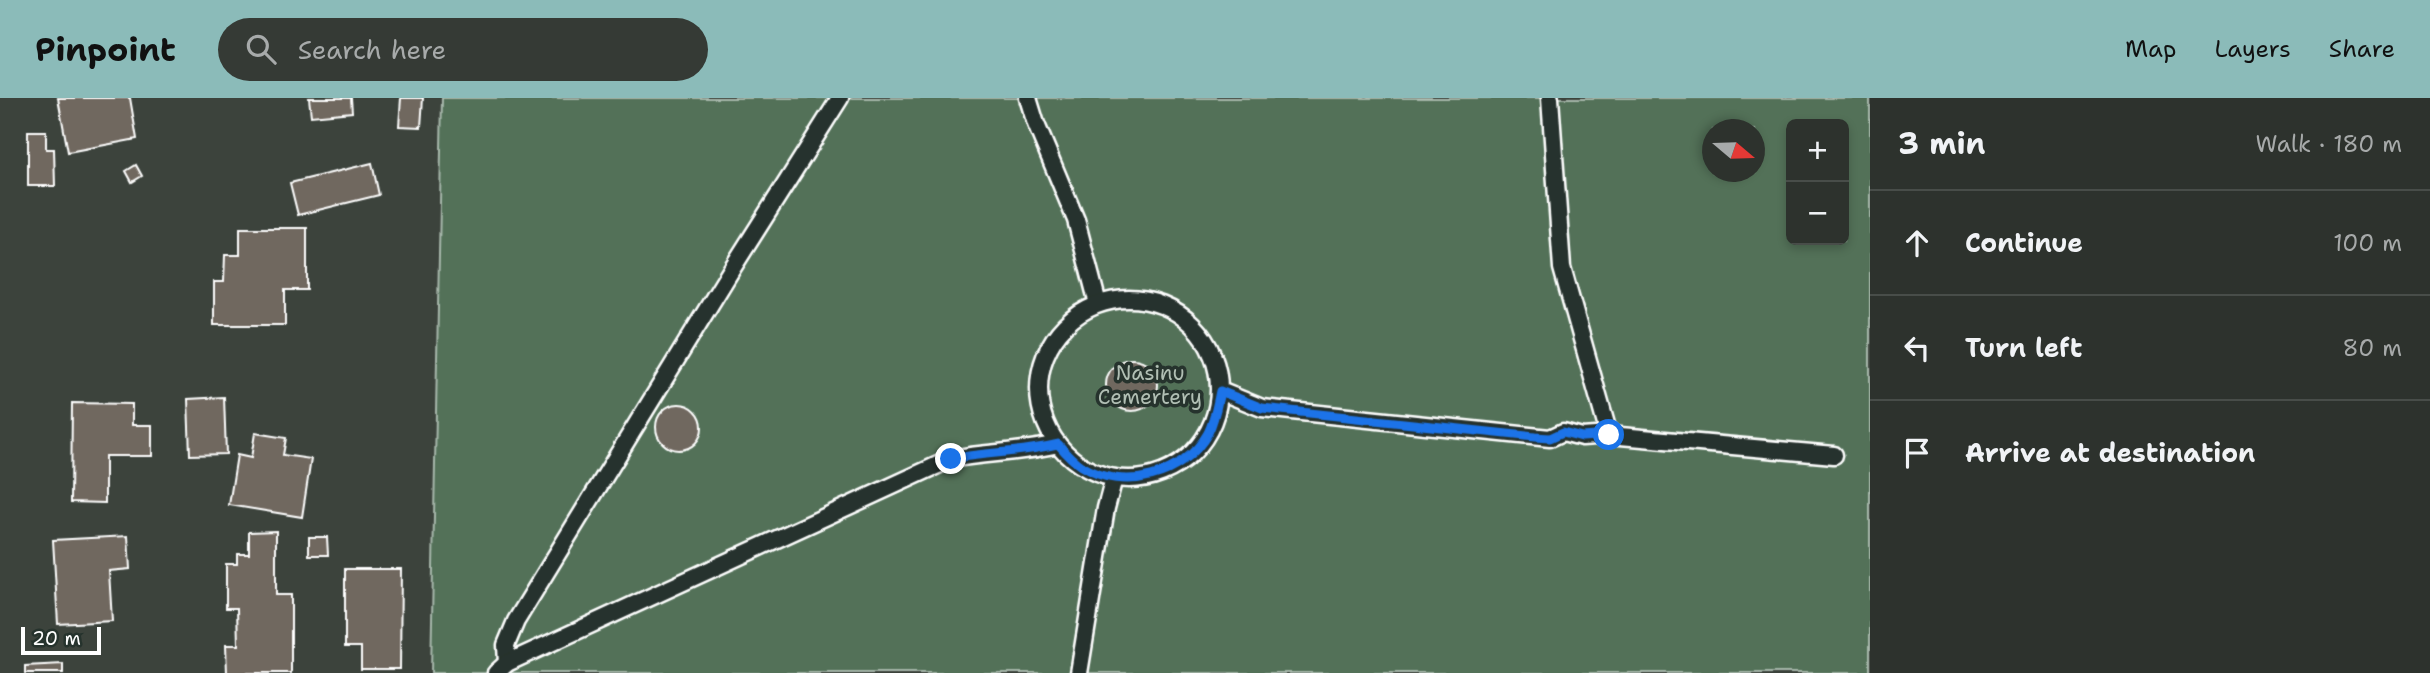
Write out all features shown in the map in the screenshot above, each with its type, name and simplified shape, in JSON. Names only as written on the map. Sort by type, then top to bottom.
[{"type":"lane","points":[[501,668],[506,645],[516,621],[840,98]]},
{"type":"lane","points":[[1028,98],[1076,220],[1098,304]]},
{"type":"lane","points":[[1550,98],[1562,268],[1609,435]]},
{"type":"lane","points":[[1138,299],[1152,301],[1176,311],[1188,319],[1205,340],[1216,364],[1220,391],[1216,413],[1208,433],[1195,451],[1178,465],[1158,475],[1136,479],[1114,478],[1083,467],[1058,444],[1049,431],[1040,402],[1041,371],[1046,356],[1061,330],[1078,315],[1098,304],[1111,300],[1138,299]]},
{"type":"lane","points":[[1220,391],[1262,408],[1535,437],[1550,438],[1563,432],[1582,437],[1609,435],[1834,455]]},
{"type":"lane","points":[[501,668],[951,459],[987,452],[1028,452],[1058,444]]},
{"type":"lane","points":[[1079,673],[1106,508],[1114,478]]},
{"type":"green space","name":"Nasinu Cemertery","points":[[442,98],[1870,98],[1870,673],[431,673]]},
{"type":"building","points":[[58,98],[130,98],[137,139],[68,152]]},
{"type":"building","points":[[309,98],[351,98],[352,112],[311,116]]},
{"type":"building","points":[[401,98],[423,98],[421,127],[399,126]]},
{"type":"building","points":[[28,131],[46,131],[46,149],[54,149],[55,186],[28,186]]},
{"type":"building","points":[[372,163],[379,195],[298,215],[290,183]]},
{"type":"building","points":[[136,165],[142,176],[132,182],[126,171]]},
{"type":"building","points":[[240,228],[307,228],[307,290],[285,290],[285,325],[214,325],[214,282],[224,282],[225,255],[240,255]]},
{"type":"building","points":[[1132,359],[1142,361],[1150,367],[1156,375],[1156,395],[1150,403],[1142,409],[1132,411],[1122,409],[1114,403],[1108,395],[1106,385],[1108,375],[1114,367],[1122,361]]},
{"type":"building","points":[[224,397],[226,454],[190,455],[188,399]]},
{"type":"building","points":[[72,403],[132,404],[132,425],[152,425],[152,456],[105,456],[105,503],[71,502]]},
{"type":"building","points":[[679,404],[695,411],[702,427],[695,443],[679,450],[663,443],[656,427],[663,411]]},
{"type":"building","points":[[255,433],[286,438],[283,455],[311,459],[302,517],[229,505],[237,455],[251,458]]},
{"type":"building","points":[[276,531],[276,595],[291,595],[291,673],[227,673],[226,645],[238,645],[237,608],[226,608],[226,564],[237,564],[237,554],[249,554],[249,532]]},
{"type":"building","points":[[128,536],[130,569],[109,571],[112,621],[58,624],[53,540]]},
{"type":"building","points":[[309,537],[327,537],[328,555],[309,555]]},
{"type":"building","points":[[345,569],[401,569],[400,669],[361,669],[361,647],[345,647]]},
{"type":"building","points":[[63,664],[63,673],[25,673],[25,666]]},
{"type":"route","points":[[951,459],[987,452],[1028,452],[1058,444],[1069,457],[1098,474],[1136,479],[1158,475],[1178,465],[1195,451],[1208,433],[1216,413],[1220,391],[1262,408],[1535,437],[1550,438],[1563,432],[1582,437],[1609,435]]}]
